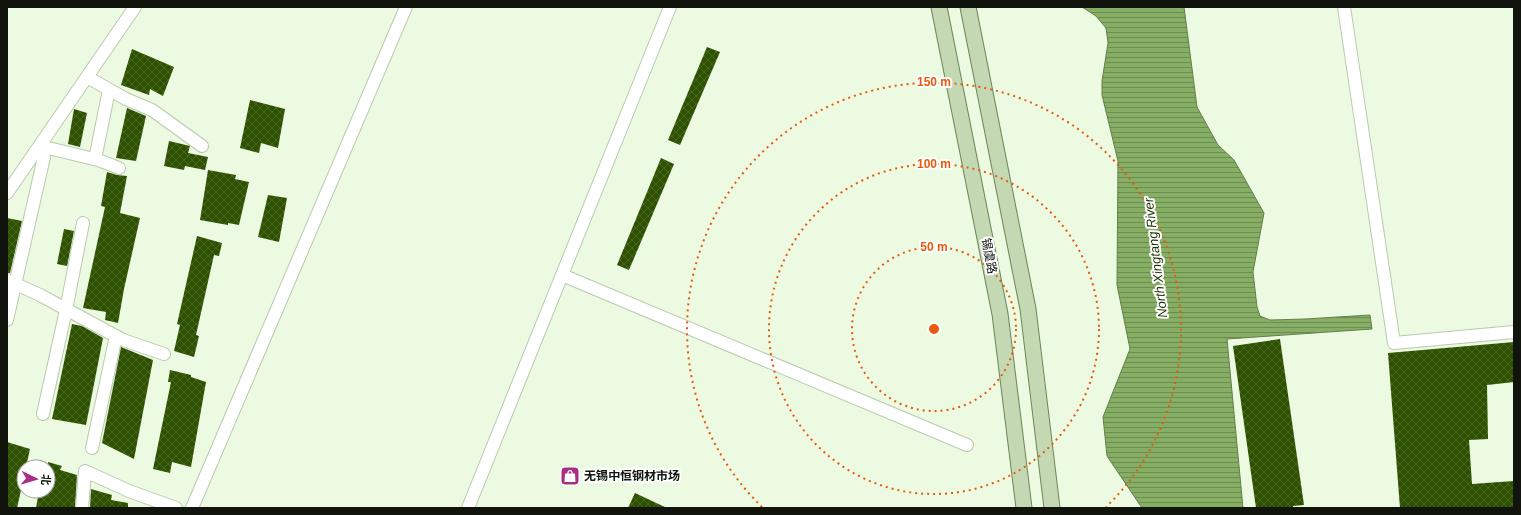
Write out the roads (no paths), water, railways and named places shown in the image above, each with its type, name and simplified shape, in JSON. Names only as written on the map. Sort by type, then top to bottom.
[{"type":"main road","name":"锡虞路","points":[[939,7],[1000,314],[1024,508]]},
{"type":"main road","points":[[968,7],[1028,309],[1052,508]]},
{"type":"street","points":[[7,193],[135,7]]},
{"type":"street","points":[[192,508],[406,7]]},
{"type":"street","points":[[468,508],[670,7]]},
{"type":"street","points":[[1344,7],[1393,327],[1394,343],[1514,332]]},
{"type":"street","points":[[87,78],[126,99],[152,110],[202,146]]},
{"type":"street","points":[[95,159],[109,90]]},
{"type":"street","points":[[40,146],[95,159],[119,168]]},
{"type":"street","points":[[7,320],[11,282],[44,157],[40,146]]},
{"type":"street","points":[[43,414],[83,223]]},
{"type":"street","points":[[562,275],[967,445]]},
{"type":"street","points":[[11,282],[116,336],[164,354]]},
{"type":"street","points":[[92,448],[116,336]]},
{"type":"street","points":[[82,508],[85,471],[129,491],[176,508]]},
{"type":"water","name":"North Xingtang River","points":[[1082,7],[1184,7],[1197,107],[1218,145],[1234,160],[1264,213],[1253,272],[1257,307],[1260,316],[1270,320],[1370,315],[1372,329],[1227,339],[1243,508],[1142,508],[1107,456],[1103,417],[1130,349],[1117,285],[1118,161],[1102,95],[1102,81],[1108,43],[1106,28],[1096,16]]},
{"type":"place","name":"无锡中恒钢材市场","points":[[570,476]]}]
